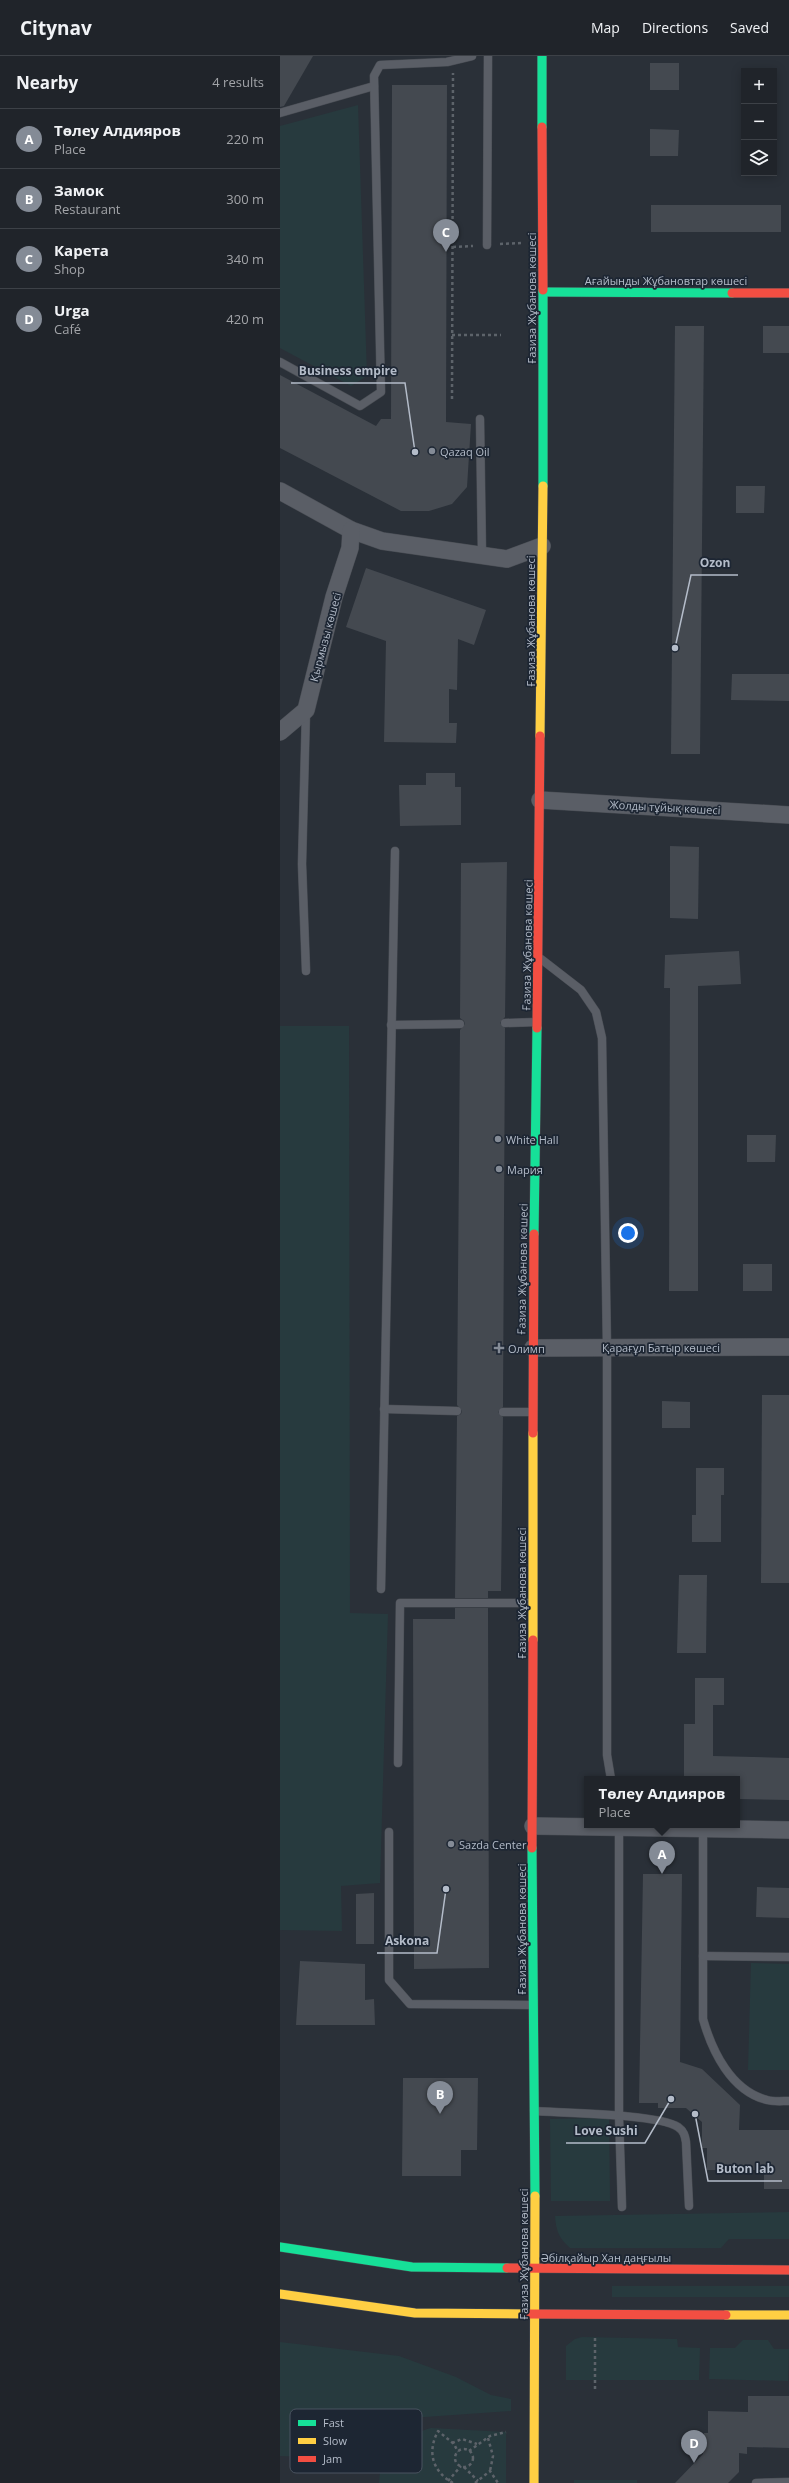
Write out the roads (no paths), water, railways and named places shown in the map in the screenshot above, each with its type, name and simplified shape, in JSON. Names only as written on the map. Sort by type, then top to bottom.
[{"type":"street","name":"Ғазиза Жұбанова көшесі","points":[[534,2483],[536,2269],[532,2005],[533,1348],[538,1022],[542,546],[542,56]]},
{"type":"street","name":"Ағайынды Жұбановтар көшесі","points":[[543,292],[789,293]]},
{"type":"street","points":[[280,491],[351,530],[382,541],[507,559],[542,546]]},
{"type":"street","name":"Қырмызы көшесі","points":[[306,710],[334,597],[350,548],[351,530]]},
{"type":"street","points":[[280,732],[306,710]]},
{"type":"street","name":"Жолды тұйық көшесі","points":[[540,800],[789,815]]},
{"type":"street","name":"Қарағұл Батыр көшесі","points":[[533,1348],[789,1347]]},
{"type":"street","points":[[533,1826],[584,1826]]},
{"type":"street","points":[[675,1828],[789,1830]]},
{"type":"street","name":"Әбілқайыр Хан даңғылы","points":[[280,2247],[412,2267],[789,2270]]},
{"type":"street","points":[[280,2294],[415,2313],[535,2315],[789,2315]]},
{"type":"lane","points":[[280,362],[360,406],[381,392],[374,76],[380,65],[453,60],[472,56]]},
{"type":"lane","points":[[487,245],[488,56]]},
{"type":"lane","points":[[280,112],[374,86]]},
{"type":"lane","points":[[480,419],[482,555]]},
{"type":"lane","points":[[306,710],[302,864],[306,971]]},
{"type":"lane","points":[[381,1589],[394,851]]},
{"type":"lane","points":[[538,957],[581,990],[596,1012],[602,1038],[607,1348],[607,1755],[610,1776]]},
{"type":"lane","points":[[505,1023],[538,1022]]},
{"type":"lane","points":[[391,1025],[460,1024]]},
{"type":"lane","points":[[384,1409],[457,1411]]},
{"type":"lane","points":[[503,1412],[533,1412]]},
{"type":"lane","points":[[398,1764],[400,1603],[533,1603]]},
{"type":"lane","points":[[620,1828],[619,2116],[622,2207]]},
{"type":"lane","points":[[703,1829],[703,2019],[710,2044],[724,2067],[743,2088],[767,2100],[789,2101]]},
{"type":"lane","points":[[389,1832],[389,1980],[410,2004],[532,2005]]},
{"type":"lane","points":[[703,1956],[789,1957]]},
{"type":"lane","points":[[534,2111],[619,2116],[671,2124],[684,2134],[689,2206]]},
{"type":"lane","points":[[756,2483],[789,2482]]},
{"type":"place","name":"Карета","points":[[446,252]]},
{"type":"place","name":"Qazaq Oil","points":[[432,451]]},
{"type":"place","name":"Business empire","points":[[415,452]]},
{"type":"place","name":"Ozon","points":[[675,648]]},
{"type":"place","name":"White Hall","points":[[498,1139]]},
{"type":"place","name":"Мария","points":[[499,1169]]},
{"type":"place","name":"Олимп","points":[[499,1348]]},
{"type":"place","name":"Sazda Center","points":[[451,1844]]},
{"type":"place","name":"Төлеу Алдияров","points":[[662,1874]]},
{"type":"place","name":"Askona","points":[[446,1889]]},
{"type":"place","name":"Love Sushi","points":[[671,2099]]},
{"type":"place","name":"Замок","points":[[440,2114]]},
{"type":"place","name":"Buton lab","points":[[695,2114]]},
{"type":"place","name":"Urga","points":[[694,2463]]}]
